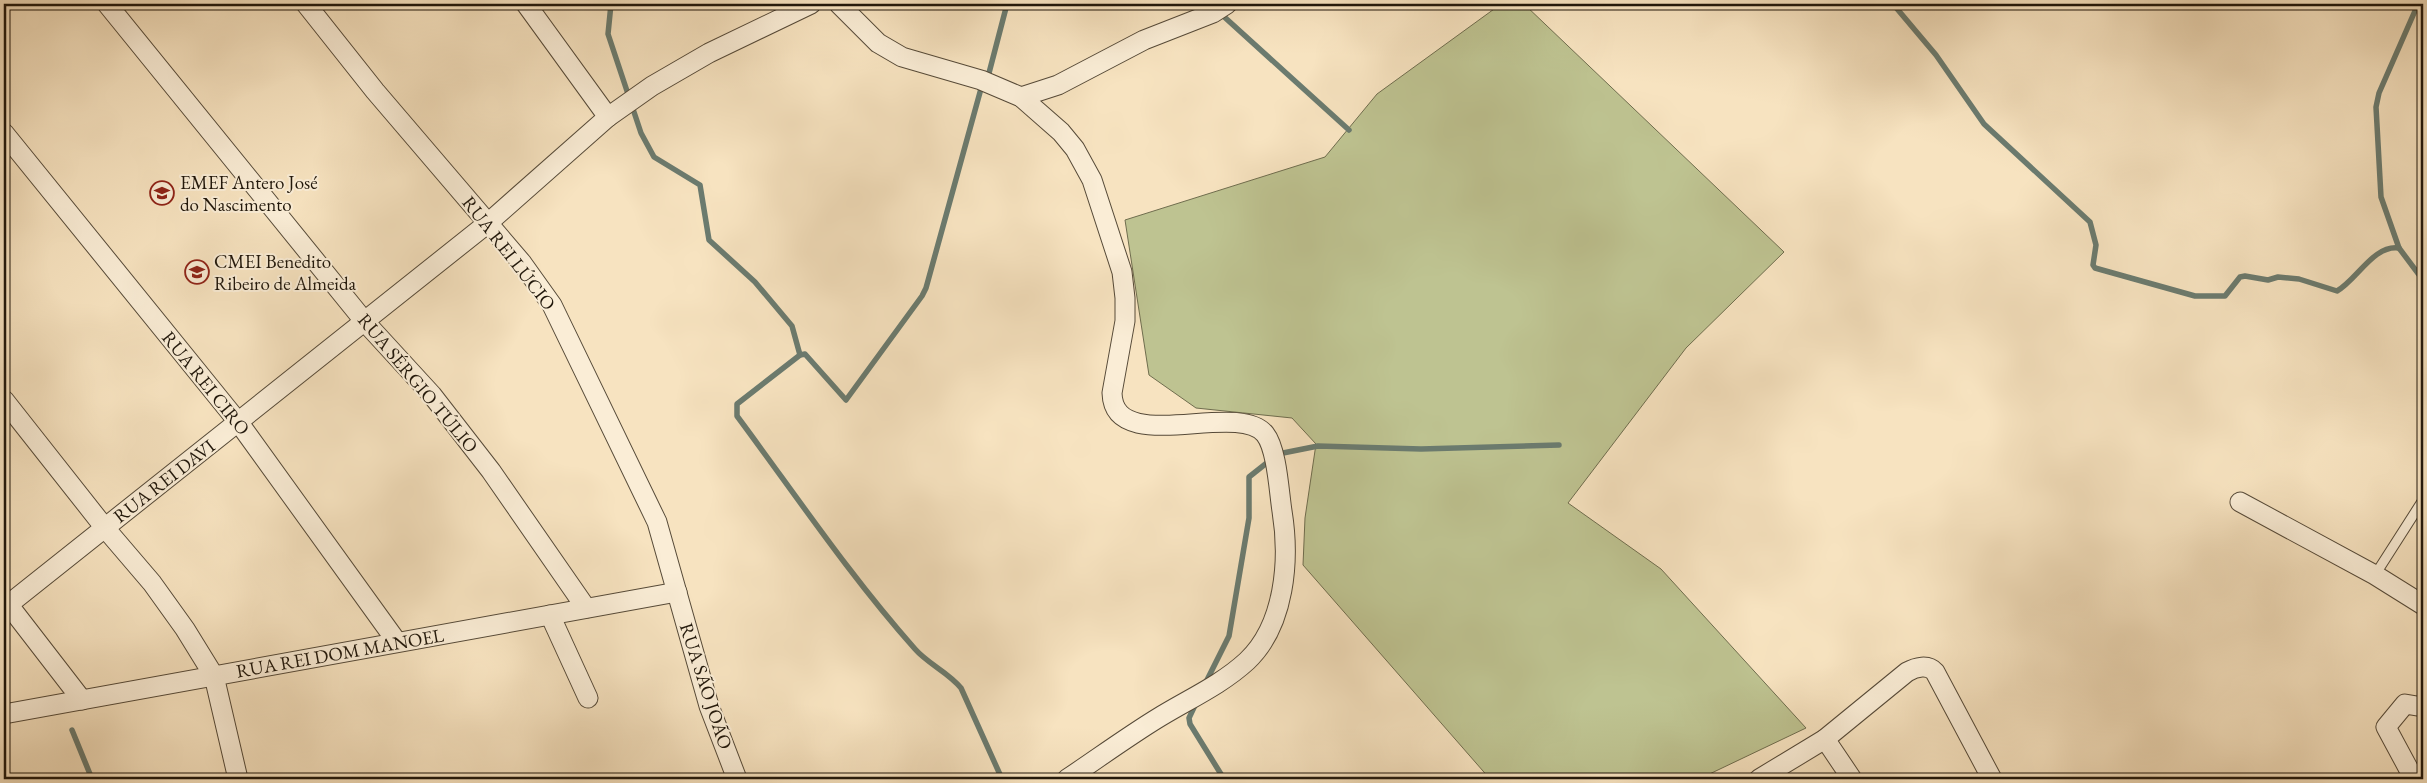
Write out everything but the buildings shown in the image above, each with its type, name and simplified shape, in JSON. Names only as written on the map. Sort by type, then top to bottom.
[{"type":"street","name":"RUA SÉRGIO TÚLIO","points":[[107,4],[365,322],[432,395],[485,463],[586,608]]},
{"type":"street","name":"RUA REI LÚCIO","points":[[306,4],[375,91],[522,263],[552,305],[657,522],[677,592]]},
{"type":"street","points":[[526,4],[548,31],[592,98],[608,117]]},
{"type":"street","name":"RUA REI DAVI","points":[[5,604],[239,423],[488,223],[608,117],[645,91],[709,53],[812,4]]},
{"type":"street","points":[[838,4],[878,43],[902,57],[981,80],[1021,97],[1061,132],[1075,149],[1092,180],[1122,272],[1126,298],[1125,321],[1112,393],[1116,409],[1126,420],[1140,423],[1246,424],[1265,434],[1271,447],[1285,531],[1283,581],[1277,609],[1256,651],[1230,675],[1157,718],[1067,779]]},
{"type":"street","points":[[1021,97],[1058,84],[1144,40],[1213,13],[1227,4]]},
{"type":"street","name":"RUA REI CIRO","points":[[4,133],[239,423],[397,642]]},
{"type":"street","points":[[4,400],[105,528],[152,583],[185,629],[214,676],[238,779]]},
{"type":"street","points":[[2240,502],[2375,575],[2423,605]]},
{"type":"street","name":"RUA REI DOM MANOEL","points":[[4,714],[677,592]]},
{"type":"street","name":"RUA SÃO JOÃO","points":[[677,592],[709,706],[737,779]]},
{"type":"street","points":[[5,604],[82,700]]},
{"type":"street","points":[[550,614],[588,698]]},
{"type":"street","points":[[1759,779],[1825,739],[1912,669],[1923,667],[1935,672],[1992,779]]},
{"type":"street","points":[[2414,779],[2386,727],[2405,704],[2423,707]]},
{"type":"street","points":[[1825,739],[1852,779]]},
{"type":"lane","points":[[2375,575],[2423,500]]},
{"type":"green space","points":[[1501,4],[1524,4],[1784,252],[1686,348],[1568,503],[1661,569],[1806,728],[1699,779],[1490,779],[1303,565],[1305,518],[1316,444],[1292,418],[1196,408],[1149,375],[1125,220],[1325,157],[1377,94]]},
{"type":"waterway","points":[[611,4],[608,34],[641,133],[654,157],[700,185],[709,240],[755,282],[792,326],[800,355]]},
{"type":"waterway","points":[[1002,779],[961,688],[920,654],[868,593],[737,416],[737,404],[800,355],[805,354],[846,400],[922,296],[926,288],[982,85],[989,73],[1007,4]]},
{"type":"waterway","points":[[1210,4],[1349,130]]},
{"type":"waterway","points":[[1893,4],[1936,55],[1984,124],[2090,222],[2096,245],[2093,265],[2095,268],[2195,296],[2225,296],[2240,277],[2245,276],[2268,280],[2278,277],[2299,279],[2337,291],[2373,257],[2390,248],[2399,248]]},
{"type":"waterway","points":[[2418,4],[2379,93],[2376,107],[2381,197],[2399,248],[2423,280]]},
{"type":"waterway","points":[[1205,684],[1229,636],[1249,518],[1249,477],[1278,454],[1318,446],[1421,449],[1559,445]]},
{"type":"waterway","points":[[1197,701],[1189,718],[1190,724],[1224,779]]},
{"type":"waterway","points":[[72,730],[92,779]]},
{"type":"place","name":"EMEF Antero José do Nascimento","points":[[162,193]]},
{"type":"place","name":"CMEI Benedito Ribeiro de Almeida","points":[[197,272]]}]
